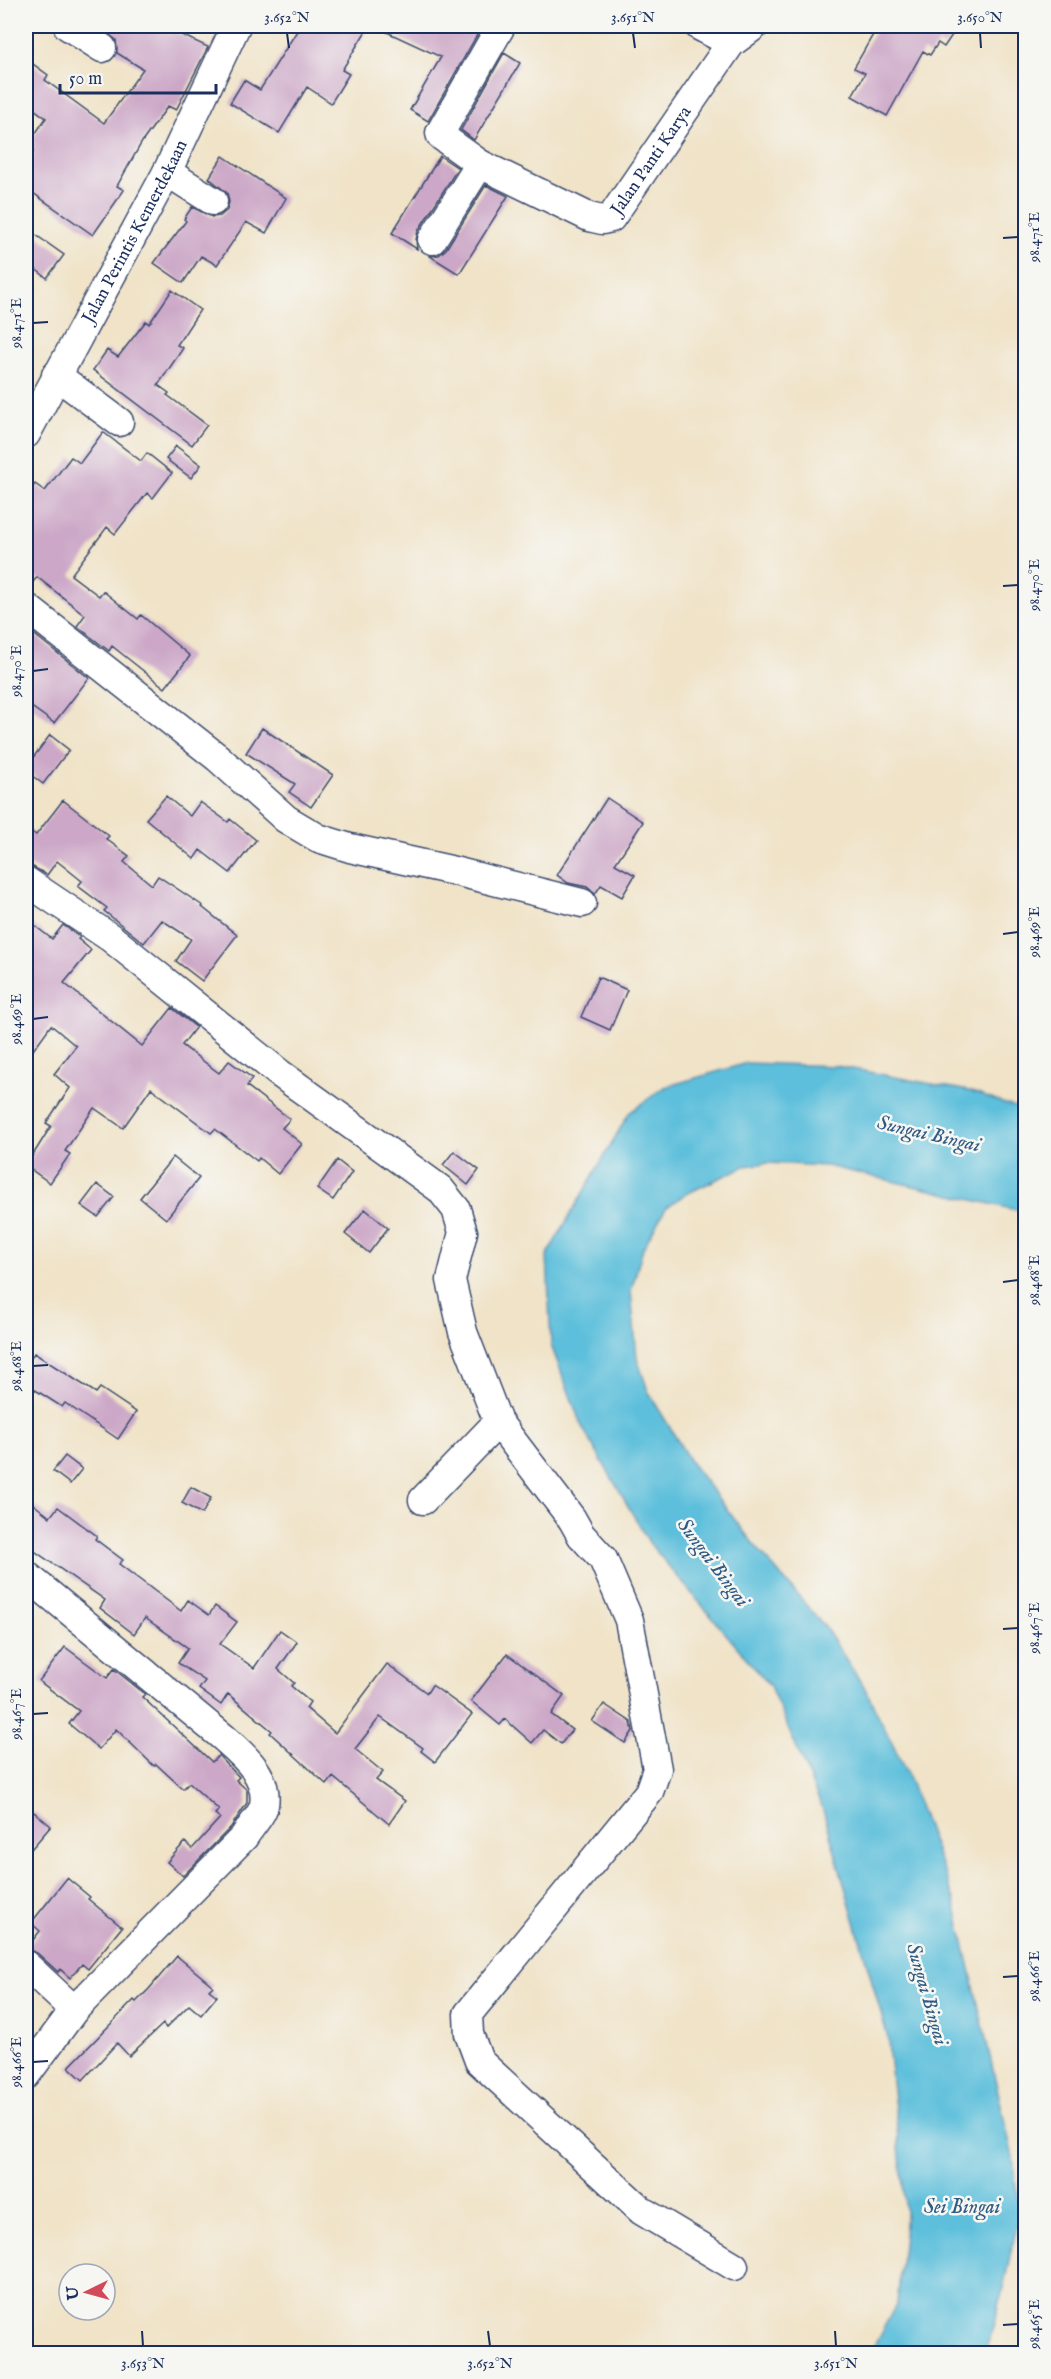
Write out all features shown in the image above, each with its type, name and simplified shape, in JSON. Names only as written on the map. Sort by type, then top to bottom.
[{"type":"street","points":[[68,26],[102,48]]},
{"type":"street","name":"Jalan Perintis Kemerdekaan","points":[[26,434],[167,172],[236,26]]},
{"type":"street","name":"Jalan Panti Karya","points":[[501,26],[440,133],[442,138],[480,164],[589,217],[602,220],[611,218],[731,43],[754,26]]},
{"type":"street","points":[[699,26],[731,43]]},
{"type":"street","points":[[432,240],[480,164]]},
{"type":"street","points":[[167,172],[213,201]]},
{"type":"street","points":[[56,375],[119,422]]},
{"type":"street","points":[[26,607],[218,758],[286,819],[318,838],[350,848],[582,903]]},
{"type":"street","points":[[26,881],[111,938],[279,1073],[440,1189],[456,1209],[463,1232],[451,1280],[463,1332],[498,1422],[572,1519],[581,1535],[603,1559],[621,1598],[629,1620],[642,1680],[657,1769],[649,1792],[468,2014],[469,2034],[479,2061],[642,2211],[734,2266]]},
{"type":"street","points":[[423,1500],[498,1422]]},
{"type":"street","points":[[26,1575],[225,1738],[249,1761],[262,1782],[264,1806],[244,1837],[74,2010],[26,2075]]},
{"type":"street","points":[[26,1965],[74,2010]]},
{"type":"water","name":"Sei Bingai","points":[[747,1063],[837,1066],[969,1091],[1025,1111],[1025,1212],[827,1166],[767,1163],[745,1166],[684,1195],[666,1208],[643,1248],[631,1291],[637,1358],[648,1391],[691,1463],[752,1542],[825,1627],[866,1690],[908,1776],[954,1899],[1013,2157],[1019,2217],[994,2328],[983,2353],[870,2353],[897,2303],[906,2213],[887,2034],[823,1810],[770,1686],[650,1544],[582,1427],[551,1345],[547,1255],[629,1113],[665,1087]]},
{"type":"building","points":[[98,26],[157,26],[208,47],[176,110],[168,106],[142,142],[117,186],[124,190],[93,235],[26,188],[26,163],[34,150],[27,146],[46,118],[26,103],[26,59],[48,75],[45,80],[104,123],[143,69],[117,53],[116,40]]},
{"type":"building","points":[[300,26],[369,26],[342,70],[349,74],[331,103],[307,87],[279,133],[230,103],[244,80],[260,90]]},
{"type":"building","points":[[374,26],[482,26],[428,121],[410,110],[441,57]]},
{"type":"building","points":[[878,26],[958,26],[944,47],[938,43],[930,55],[923,51],[887,116],[852,96],[865,73],[854,68]]},
{"type":"building","points":[[504,53],[520,63],[474,140],[461,130]]},
{"type":"building","points":[[223,156],[286,198],[266,233],[246,222],[217,265],[201,256],[183,283],[154,263],[186,221],[184,219],[192,207],[212,217],[220,216],[227,210],[229,202],[227,193],[209,178]]},
{"type":"building","points":[[440,156],[458,168],[418,231],[417,249],[392,233]]},
{"type":"building","points":[[486,185],[508,196],[459,274],[430,256],[439,255],[446,249]]},
{"type":"building","points":[[26,228],[64,255],[47,278],[26,262]]},
{"type":"building","points":[[172,290],[200,310],[177,345],[183,348],[158,385],[169,393],[167,395],[207,425],[192,445],[93,370],[107,350],[118,357],[146,321],[149,324]]},
{"type":"building","points":[[103,432],[141,461],[147,453],[172,473],[153,498],[147,493],[115,534],[107,527],[71,575],[99,596],[103,591],[138,619],[141,615],[190,656],[165,688],[112,646],[109,651],[77,626],[85,615],[37,577],[26,591],[26,496],[35,484],[45,491],[71,457],[80,463]]},
{"type":"building","points":[[176,446],[201,465],[191,478],[166,459]]},
{"type":"building","points":[[26,628],[89,678],[54,723],[26,703]]},
{"type":"building","points":[[262,728],[333,775],[311,807],[289,792],[295,784],[246,753]]},
{"type":"building","points":[[50,735],[69,750],[43,784],[26,771],[26,767]]},
{"type":"building","points":[[166,796],[190,816],[200,802],[228,822],[230,819],[256,840],[230,873],[200,850],[194,859],[146,819]]},
{"type":"building","points":[[607,798],[643,822],[615,864],[635,875],[622,897],[601,885],[595,894],[587,887],[568,883],[557,875]]},
{"type":"building","points":[[63,800],[109,836],[106,839],[129,856],[124,862],[152,885],[158,876],[203,906],[237,935],[202,981],[176,961],[191,939],[162,920],[144,943],[104,911],[107,908],[78,886],[82,881],[57,861],[47,875],[26,863],[26,828],[36,835]]},
{"type":"building","points":[[26,919],[52,939],[63,925],[80,937],[78,939],[91,950],[64,983],[142,1046],[172,1008],[196,1027],[182,1045],[219,1073],[229,1061],[252,1078],[247,1086],[290,1119],[282,1128],[302,1144],[278,1174],[259,1158],[257,1161],[215,1129],[211,1133],[151,1088],[123,1128],[94,1108],[65,1151],[70,1154],[50,1183],[26,1166],[51,1126],[46,1123],[70,1088],[54,1074],[76,1046],[51,1025],[26,1060],[26,1013],[33,1002],[26,995]]},
{"type":"building","points":[[598,977],[627,990],[610,1030],[581,1017]]},
{"type":"building","points":[[454,1151],[479,1170],[468,1185],[443,1165]]},
{"type":"building","points":[[173,1157],[199,1178],[166,1219],[140,1198]]},
{"type":"building","points":[[337,1160],[352,1172],[333,1200],[317,1189]]},
{"type":"building","points":[[97,1184],[114,1197],[98,1217],[81,1205]]},
{"type":"building","points":[[365,1209],[388,1228],[369,1253],[345,1234]]},
{"type":"building","points":[[34,1353],[96,1393],[100,1388],[136,1412],[118,1439],[65,1403],[62,1407],[26,1384],[26,1367]]},
{"type":"building","points":[[65,1456],[82,1469],[70,1484],[53,1471]]},
{"type":"building","points":[[191,1487],[211,1498],[202,1514],[182,1503]]},
{"type":"building","points":[[33,1504],[50,1517],[58,1507],[97,1536],[95,1539],[123,1560],[119,1564],[181,1611],[188,1600],[209,1615],[215,1606],[237,1622],[220,1644],[254,1668],[280,1630],[297,1642],[278,1669],[294,1683],[291,1686],[310,1702],[306,1708],[335,1733],[387,1664],[427,1693],[432,1685],[472,1714],[435,1762],[421,1751],[423,1748],[380,1717],[355,1749],[383,1772],[376,1780],[405,1801],[389,1824],[333,1777],[327,1785],[270,1733],[272,1731],[228,1694],[221,1705],[199,1689],[205,1681],[178,1663],[188,1648],[145,1618],[134,1634],[100,1608],[105,1600],[26,1545],[26,1514]]},
{"type":"building","points":[[65,1647],[107,1678],[114,1669],[145,1694],[142,1697],[212,1762],[219,1755],[239,1777],[236,1780],[247,1790],[247,1803],[231,1827],[183,1876],[167,1862],[185,1842],[192,1849],[220,1818],[215,1814],[219,1810],[189,1783],[183,1789],[156,1764],[154,1766],[116,1729],[99,1749],[69,1724],[79,1711],[39,1681]]},
{"type":"building","points":[[507,1654],[564,1696],[551,1714],[572,1730],[561,1744],[543,1730],[532,1743],[505,1719],[500,1725],[471,1701]]},
{"type":"building","points":[[604,1704],[631,1722],[633,1731],[625,1743],[592,1721]]},
{"type":"building","points":[[34,1812],[51,1826],[26,1855],[26,1822]]},
{"type":"building","points":[[67,1878],[122,1927],[88,1969],[82,1964],[70,1978],[60,1969],[58,1972],[37,1953],[26,1949],[40,1931],[31,1923]]},
{"type":"building","points":[[177,1956],[213,1986],[209,1990],[217,1996],[201,2015],[189,2005],[166,2028],[163,2024],[129,2056],[117,2043],[83,2080],[69,2067],[134,2000],[136,2002],[149,1989]]},
{"type":"water label","name":"Sungai Bingai","points":[[929,1133]]},
{"type":"water label","name":"Sungai Bingai","points":[[714,1562]]},
{"type":"water label","name":"Sungai Bingai","points":[[928,1994]]}]
